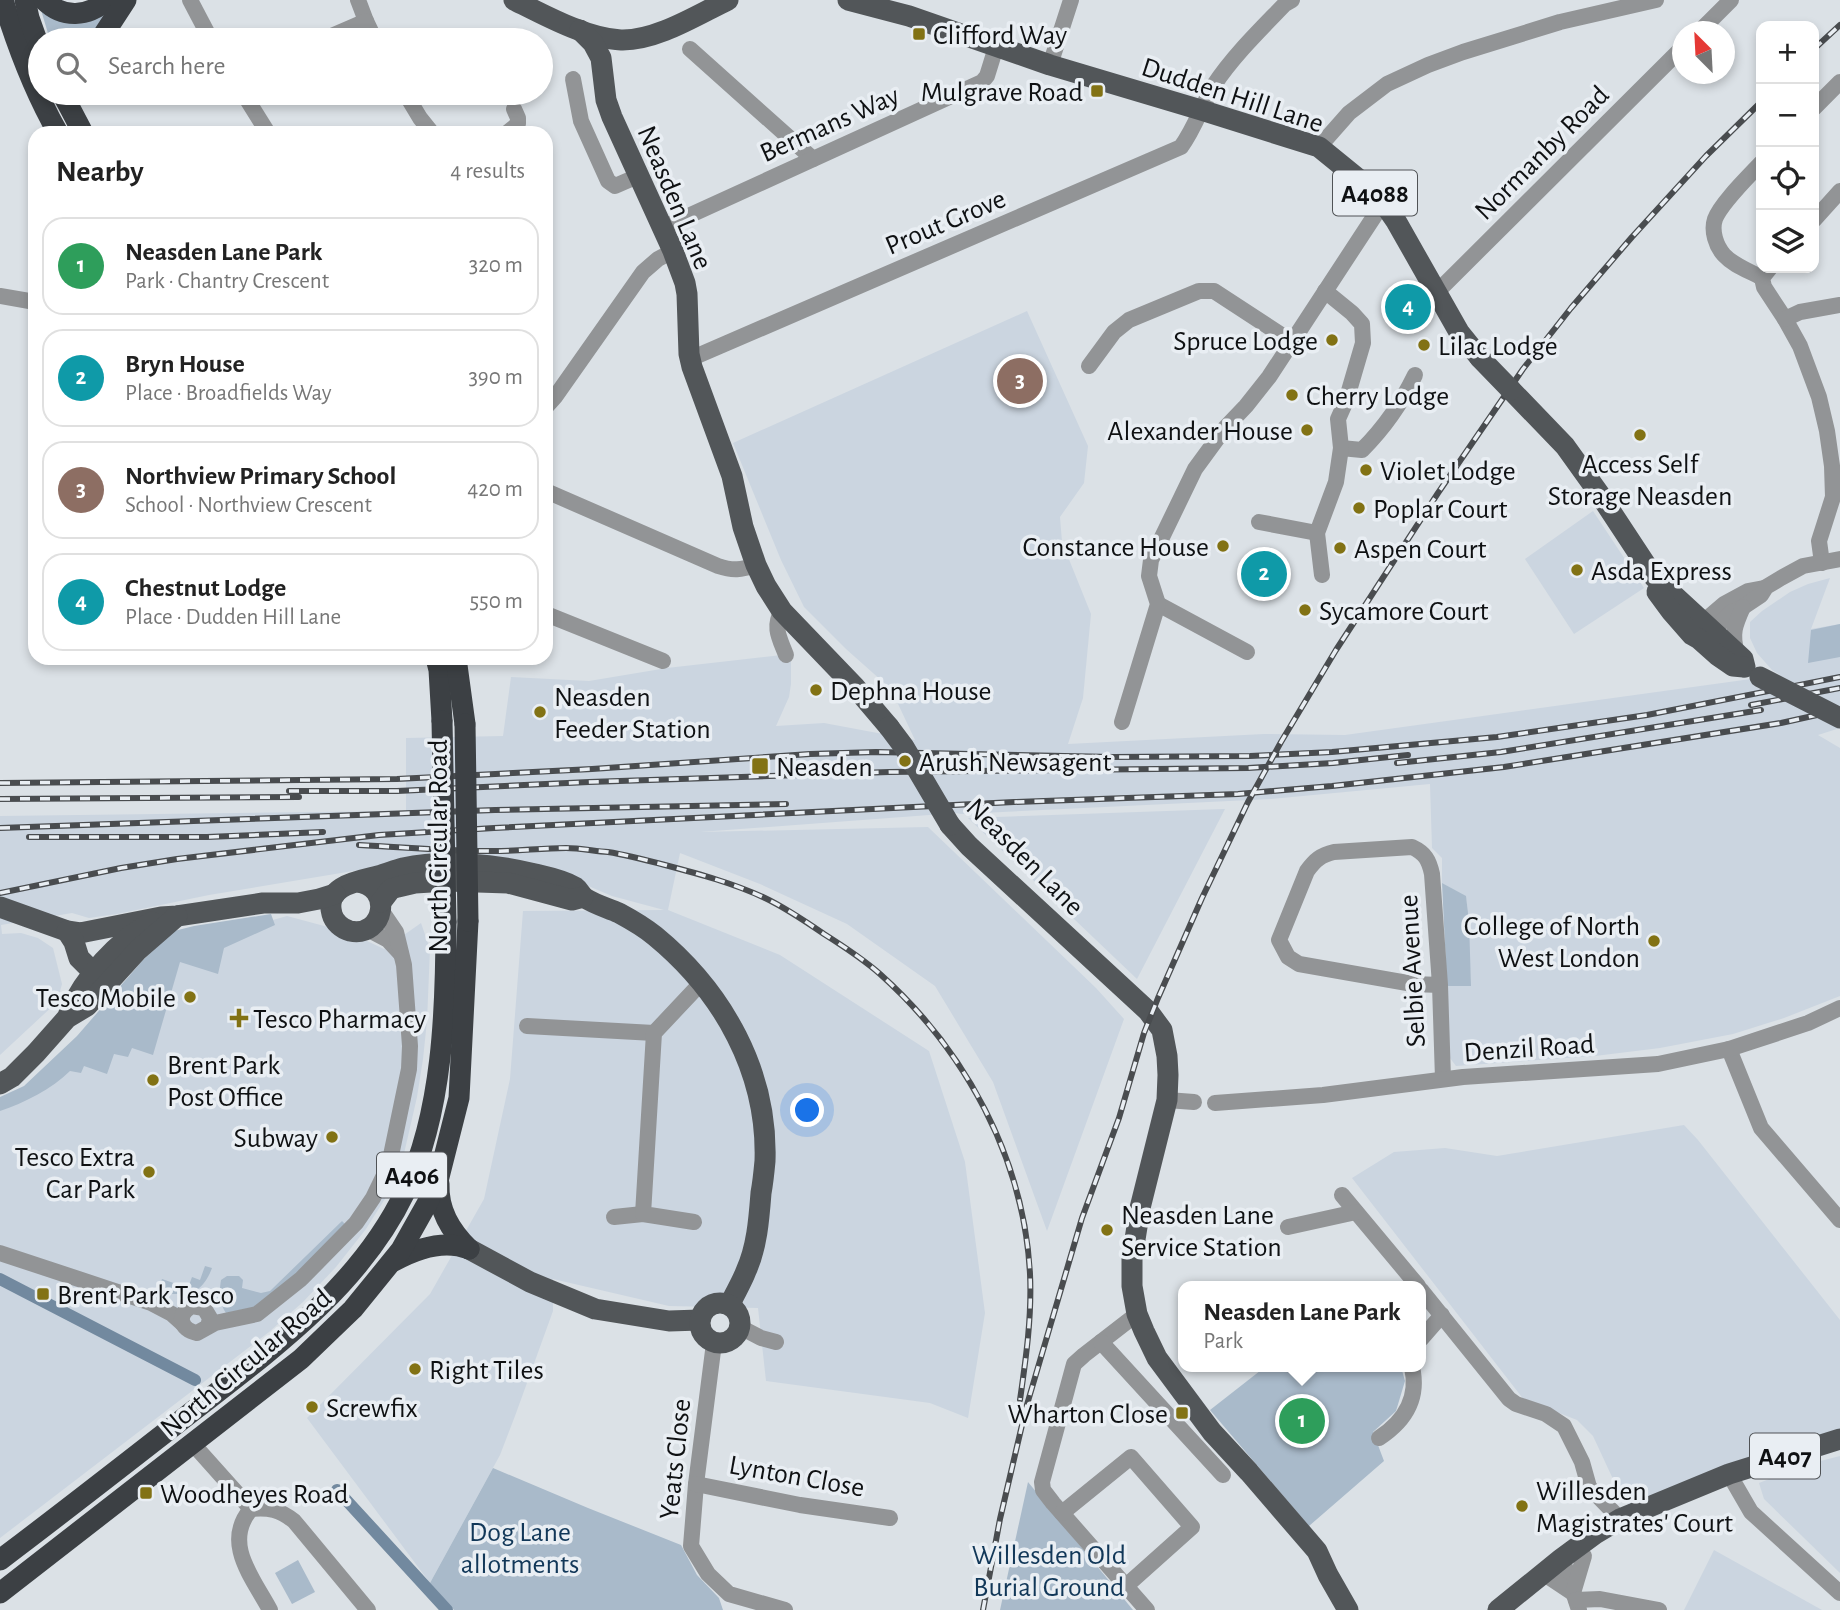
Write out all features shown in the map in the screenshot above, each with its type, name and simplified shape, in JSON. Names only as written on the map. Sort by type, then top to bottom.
[{"type":"highway","points":[[25,0],[29,28]]},
{"type":"highway","points":[[44,0],[55,10],[67,14],[90,12],[107,0]]},
{"type":"highway","points":[[108,28],[127,0]]},
{"type":"highway","points":[[2,1],[28,46]]},
{"type":"highway","points":[[44,105],[55,126]]},
{"type":"highway","points":[[68,105],[79,126]]},
{"type":"highway","points":[[82,105],[89,126]]},
{"type":"highway","name":"North Circular Road","points":[[0,1560],[283,1339],[333,1292],[365,1256],[394,1212],[416,1164],[433,1098],[443,1022],[446,922],[442,721],[438,665]]},
{"type":"highway","name":"North Circular Road","points":[[0,1593],[274,1381],[329,1333],[353,1310],[391,1263],[415,1227],[439,1177],[459,1098],[468,920],[465,724],[457,665]]},
{"type":"highway","points":[[439,1177],[439,1196],[444,1216],[469,1249]]},
{"type":"highway","points":[[391,1263],[429,1247],[456,1245],[469,1249]]},
{"type":"main road","points":[[514,0],[595,36],[622,40],[652,35]]},
{"type":"main road","points":[[604,76],[611,60],[623,46],[652,35],[699,8],[728,0]]},
{"type":"main road","name":"Dudden Hill Lane","points":[[848,0],[912,8],[996,47],[1319,148],[1378,195],[1459,332],[1480,358],[1565,446],[1654,577],[1683,603],[1705,631],[1717,655],[1732,666],[1747,666],[1840,718]]},
{"type":"main road","name":"Neasden Lane","points":[[580,30],[593,43],[601,58],[611,117],[685,283],[690,359],[696,383],[732,476],[743,527],[766,586],[782,611],[855,687],[889,727],[904,747],[950,825],[968,846],[1148,1011],[1163,1030],[1167,1056],[1167,1100],[1140,1208],[1132,1258],[1132,1286],[1137,1314],[1157,1358],[1212,1432],[1317,1552],[1348,1610]]},
{"type":"main road","name":"Dudden Hill Lane","points":[[1654,577],[1656,590],[1692,635],[1705,631]]},
{"type":"main road","points":[[67,931],[80,933],[120,924],[263,903],[298,903],[335,894],[346,884],[403,868],[452,863],[496,866],[551,877],[577,888],[583,897],[642,926],[671,951],[702,982],[723,1010],[746,1056],[757,1087],[763,1121],[765,1161],[758,1230],[747,1269],[730,1304]]},
{"type":"main road","points":[[356,882],[373,888],[378,894],[381,906]]},
{"type":"main road","points":[[298,903],[334,919],[341,927],[359,932],[376,922],[381,906],[391,890],[415,883],[508,883],[572,900],[583,897]]},
{"type":"main road","points":[[334,919],[331,906],[335,894]]},
{"type":"main road","points":[[0,907],[89,940],[114,963]]},
{"type":"main road","points":[[67,1018],[74,1001],[94,972],[140,948],[169,917]]},
{"type":"main road","points":[[67,931],[79,958],[94,972]]},
{"type":"main road","points":[[0,1084],[12,1077],[36,1054],[67,1018],[87,1006],[114,963]]},
{"type":"main road","points":[[469,1249],[530,1282],[595,1309],[669,1321],[700,1320]]},
{"type":"main road","points":[[722,1302],[730,1304],[738,1312],[740,1327],[732,1339],[714,1343],[705,1338],[700,1328],[700,1320],[708,1306],[722,1302]]},
{"type":"main road","name":"A407","points":[[1509,1610],[1595,1534],[1620,1519],[1730,1474],[1840,1439]]},
{"type":"main road","name":"A407","points":[[1498,1610],[1558,1568],[1584,1556],[1620,1519]]},
{"type":"main road","name":"Neasden Lane","points":[[1328,1575],[1330,1603],[1335,1610]]},
{"type":"street","points":[[190,0],[205,28]]},
{"type":"street","points":[[358,0],[370,28]]},
{"type":"street","points":[[1050,65],[1071,0]]},
{"type":"street","name":"Prout Grove","points":[[690,359],[1181,147],[1190,135],[1214,86],[1241,49],[1292,0]]},
{"type":"street","points":[[1319,148],[1349,113],[1387,84],[1428,65],[1560,22],[1656,0]]},
{"type":"street","points":[[1710,21],[1731,0]]},
{"type":"street","points":[[350,28],[366,21]]},
{"type":"street","name":"Bermans Way","points":[[662,228],[982,82],[987,76],[996,47]]},
{"type":"street","points":[[690,48],[813,159]]},
{"type":"street","name":"Normanby Road","points":[[1437,292],[1672,58]]},
{"type":"street","points":[[573,79],[581,121],[608,181],[615,186],[638,176]]},
{"type":"street","points":[[1819,102],[1840,82]]},
{"type":"street","points":[[250,105],[264,126]]},
{"type":"street","points":[[412,105],[426,126]]},
{"type":"street","points":[[514,109],[519,124],[516,126]]},
{"type":"street","points":[[1756,169],[1720,210],[1715,220],[1714,233],[1724,255],[1732,262],[1756,270]]},
{"type":"street","points":[[1819,214],[1840,191]]},
{"type":"street","points":[[1122,723],[1158,604],[1149,576],[1151,560],[1195,469],[1225,428],[1247,406],[1269,377],[1383,203]]},
{"type":"street","points":[[553,399],[643,272],[673,251]]},
{"type":"street","points":[[1766,273],[1764,287],[1785,318],[1805,358],[1833,430],[1833,497],[1819,541],[1822,563]]},
{"type":"street","points":[[1089,366],[1114,332],[1129,320],[1199,291],[1214,291],[1292,342]]},
{"type":"street","points":[[1322,575],[1317,533],[1336,482],[1341,448],[1338,419],[1363,343],[1362,324],[1325,291]]},
{"type":"street","points":[[0,296],[28,301]]},
{"type":"street","points":[[1785,318],[1800,312],[1840,305]]},
{"type":"street","points":[[1341,448],[1362,450],[1409,389],[1415,375]]},
{"type":"street","points":[[553,494],[718,566],[743,570],[756,565]]},
{"type":"street","points":[[1259,522],[1317,533]]},
{"type":"street","points":[[1705,631],[1724,604],[1748,591],[1766,587],[1803,566],[1840,559]]},
{"type":"street","points":[[1705,631],[1761,595],[1766,587]]},
{"type":"street","points":[[1683,603],[1724,604]]},
{"type":"street","points":[[1158,604],[1247,652]]},
{"type":"street","points":[[1743,607],[1732,639],[1747,666]]},
{"type":"street","points":[[782,611],[776,627],[786,655]]},
{"type":"street","points":[[553,617],[663,661]]},
{"type":"street","name":"Selbie Avenue","points":[[1440,985],[1413,984],[1299,964],[1287,957],[1279,940],[1313,862],[1322,855],[1334,852],[1412,847],[1423,852],[1429,861],[1440,985],[1443,1079]]},
{"type":"street","points":[[0,1253],[151,1303],[172,1314],[193,1333],[224,1321],[257,1314],[301,1279],[356,1223],[373,1198],[389,1165],[409,1069],[409,1023],[402,956],[396,932],[381,906]]},
{"type":"street","points":[[367,929],[388,940],[402,956]]},
{"type":"street","points":[[643,1214],[654,1033],[702,982]]},
{"type":"street","name":"Denzil Road","points":[[1215,1103],[1323,1095],[1443,1079],[1658,1064],[1729,1049],[1808,1023],[1840,1008]]},
{"type":"street","points":[[527,1026],[654,1033]]},
{"type":"street","points":[[1729,1049],[1761,1128],[1840,1220]]},
{"type":"street","points":[[1167,1100],[1194,1102]]},
{"type":"street","points":[[1342,1195],[1414,1281]]},
{"type":"street","points":[[1288,1227],[1356,1212]]},
{"type":"street","points":[[614,1217],[643,1214],[694,1222]]},
{"type":"street","points":[[1426,1295],[1509,1399],[1546,1414],[1564,1426],[1582,1462],[1589,1487],[1620,1519]]},
{"type":"street","points":[[151,1303],[178,1302],[200,1306],[207,1311],[210,1318],[208,1326]]},
{"type":"street","points":[[182,1323],[184,1311],[191,1306]]},
{"type":"street","points":[[1137,1314],[1074,1364],[1042,1482],[1043,1490],[1147,1610]]},
{"type":"street","points":[[1426,1333],[1442,1315]]},
{"type":"street","points":[[740,1327],[776,1342]]},
{"type":"street","points":[[1101,1342],[1223,1475]]},
{"type":"street","name":"Yeats Close","points":[[714,1343],[691,1546],[708,1574],[730,1594],[785,1610]]},
{"type":"street","points":[[1379,1438],[1399,1421],[1412,1403],[1415,1387],[1413,1372]]},
{"type":"street","points":[[193,1444],[251,1509]]},
{"type":"street","points":[[1062,1513],[1131,1457],[1149,1477],[1192,1527],[1126,1586]]},
{"type":"street","points":[[1730,1474],[1751,1512],[1840,1593]]},
{"type":"street","name":"Lynton Close","points":[[696,1484],[800,1505],[890,1518]]},
{"type":"street","points":[[270,1610],[240,1554],[237,1537],[242,1520],[251,1509],[265,1507],[282,1511],[294,1521],[368,1610]]},
{"type":"street","points":[[1576,1601],[1584,1556]]},
{"type":"street","points":[[1558,1568],[1576,1601]]},
{"type":"street","points":[[1576,1601],[1600,1598],[1659,1610]]},
{"type":"shaded area","points":[[1027,311],[1088,446],[1084,483],[1060,517],[1062,542],[1091,614],[1083,698],[1068,744],[1264,734],[1345,735],[1780,675],[1757,653],[1750,638],[1750,622],[1790,592],[1830,578],[1811,629],[1840,624],[1840,728],[1818,735],[1840,748],[1840,996],[1733,1034],[1660,1048],[1595,1056],[1456,1066],[1450,1058],[1447,986],[1471,986],[1466,897],[1442,883],[1442,858],[1432,848],[1430,784],[1271,799],[956,813],[700,832],[928,827],[1096,988],[1124,1019],[1047,1231],[993,1082],[935,986],[847,924],[760,884],[680,853],[668,910],[780,955],[929,1051],[965,1162],[985,1313],[968,1418],[930,1403],[766,1381],[758,1308],[669,1306],[553,1279],[553,1311],[500,1455],[430,1583],[307,1418],[430,1294],[484,1199],[510,1079],[523,911],[664,910],[612,896],[574,880],[407,862],[209,895],[117,914],[89,918],[72,913],[1,925],[2,934],[21,933],[38,938],[53,948],[62,984],[57,1002],[0,1055],[0,816],[406,811],[406,738],[503,736],[511,677],[589,681],[667,668],[791,654],[789,697],[776,726],[824,723],[915,740],[891,689],[804,607],[781,560],[733,443]]},
{"type":"shaded area","points":[[1593,511],[1644,588],[1574,634],[1525,559]]},
{"type":"shaded area","points":[[1224,809],[1137,979],[968,818]]},
{"type":"shaded area","points":[[287,916],[328,927],[384,949],[421,923],[430,949],[423,1059],[403,1158],[388,1194],[366,1229],[336,1267],[303,1302],[269,1332],[0,1538],[0,1100],[67,1071],[144,979],[230,932]]},
{"type":"shaded area","points":[[1684,1125],[1840,1320],[1840,1431],[1631,1508],[1619,1492],[1593,1436],[1577,1420],[1549,1409],[1528,1405],[1352,1178],[1394,1152],[1445,1148],[1497,1156]]},
{"type":"shaded area","points":[[1840,1456],[1840,1573],[1764,1499],[1759,1483],[1805,1465]]},
{"type":"shaded area","points":[[1714,1550],[1822,1610],[1684,1610]]},
{"type":"green space","points":[[41,10],[106,11],[98,28],[46,28]]},
{"type":"green space","points":[[1840,624],[1840,657],[1808,663],[1811,630]]},
{"type":"green space","points":[[1442,883],[1466,896],[1471,986],[1447,986]]},
{"type":"green space","points":[[271,914],[275,925],[224,948],[218,974],[180,962],[153,1055],[132,1048],[128,1057],[114,1054],[107,1074],[84,1066],[81,1073],[70,1071],[37,1095],[0,1111],[0,1097],[24,1086],[77,1036],[143,960],[174,931]]},
{"type":"green space","points":[[342,1221],[346,1225],[308,1265],[260,1306],[226,1313],[220,1297],[221,1280],[227,1276],[239,1276],[243,1280],[242,1288],[261,1293],[270,1291]]},
{"type":"green space","points":[[205,1266],[212,1268],[203,1285],[197,1289],[184,1294],[157,1292],[162,1279],[188,1288],[192,1277],[200,1280]]},
{"type":"green space","points":[[1259,1372],[1402,1372],[1405,1381],[1396,1411],[1373,1432],[1384,1461],[1309,1526],[1210,1410]]},
{"type":"green space","name":"Dog Lane allotments","points":[[493,1468],[681,1545],[697,1575],[719,1598],[723,1610],[454,1610],[430,1583]]},
{"type":"green space","name":"Willesden Old Burial Ground","points":[[1028,1482],[1133,1610],[1000,1610]]},
{"type":"green space","points":[[298,1560],[315,1592],[292,1604],[275,1573]]},
{"type":"waterway","points":[[0,1279],[195,1380]]},
{"type":"waterway","points":[[337,1490],[447,1610]]},
{"type":"railway","points":[[1819,44],[1840,25]]},
{"type":"railway","points":[[983,1610],[1000,1519],[1026,1408],[1082,1218],[1119,1118],[1144,1033],[1202,898],[1248,802],[1336,650],[1523,369],[1632,237],[1706,156],[1756,107]]},
{"type":"railway","points":[[0,783],[397,779],[876,752],[1113,757],[1250,756],[1332,752],[1497,737],[1647,715],[1840,677]]},
{"type":"railway","points":[[1751,705],[1840,688]]},
{"type":"railway","points":[[1397,763],[1501,752],[1761,710]]},
{"type":"railway","points":[[0,893],[177,859],[379,835],[1014,802],[1238,794],[1332,786],[1504,767],[1781,723],[1840,710]]},
{"type":"railway","points":[[289,791],[397,791],[889,772],[1248,768],[1408,755]]},
{"type":"railway","points":[[0,799],[299,797]]},
{"type":"railway","points":[[0,828],[495,810],[786,804]]},
{"type":"railway","points":[[29,837],[207,837],[323,832]]},
{"type":"railway","points":[[359,845],[470,851],[571,848],[608,852],[678,868],[765,898],[803,920],[873,968],[911,1004],[963,1072],[985,1109],[1016,1189],[1030,1274],[1029,1321],[1020,1400]]},
{"type":"place","name":"Clifford Way","points":[[919,34]]},
{"type":"place","name":"Mulgrave Road","points":[[1097,91]]},
{"type":"place","name":"Chestnut Lodge","points":[[1408,307]]},
{"type":"place","name":"Spruce Lodge","points":[[1332,340]]},
{"type":"place","name":"Lilac Lodge","points":[[1424,345]]},
{"type":"place","name":"Northview Primary School","points":[[1020,381]]},
{"type":"place","name":"Cherry Lodge","points":[[1292,395]]},
{"type":"place","name":"Alexander House","points":[[1307,430]]},
{"type":"place","name":"Access Self Storage Neasden","points":[[1640,435]]},
{"type":"place","name":"Violet Lodge","points":[[1366,470]]},
{"type":"place","name":"Poplar Court","points":[[1359,508]]},
{"type":"place","name":"Constance House","points":[[1223,546]]},
{"type":"place","name":"Aspen Court","points":[[1340,548]]},
{"type":"place","name":"Asda Express","points":[[1577,570]]},
{"type":"place","name":"Bryn House","points":[[1264,574]]},
{"type":"place","name":"Sycamore Court","points":[[1305,610]]},
{"type":"place","name":"Dephna House","points":[[816,690]]},
{"type":"place","name":"Neasden Feeder Station","points":[[540,712]]},
{"type":"place","name":"Arush Newsagent","points":[[905,761]]},
{"type":"place","name":"Neasden","points":[[760,766]]},
{"type":"place","name":"College of North West London","points":[[1654,941]]},
{"type":"place","name":"Tesco Mobile","points":[[190,997]]},
{"type":"place","name":"Tesco Pharmacy","points":[[239,1018]]},
{"type":"place","name":"Brent Park Post Office","points":[[153,1080]]},
{"type":"place","name":"Subway","points":[[332,1137]]},
{"type":"place","name":"Tesco Extra Car Park","points":[[149,1172]]},
{"type":"place","name":"Neasden Lane Service Station","points":[[1107,1230]]},
{"type":"place","name":"Brent Park Tesco","points":[[43,1294]]},
{"type":"place","name":"Right Tiles","points":[[415,1369]]},
{"type":"place","name":"Screwfix","points":[[312,1407]]},
{"type":"place","name":"Wharton Close","points":[[1182,1413]]},
{"type":"place","name":"Neasden Lane Park","points":[[1302,1421]]},
{"type":"place","name":"Woodheyes Road","points":[[146,1493]]},
{"type":"place","name":"Willesden Magistrates' Court","points":[[1522,1506]]}]
